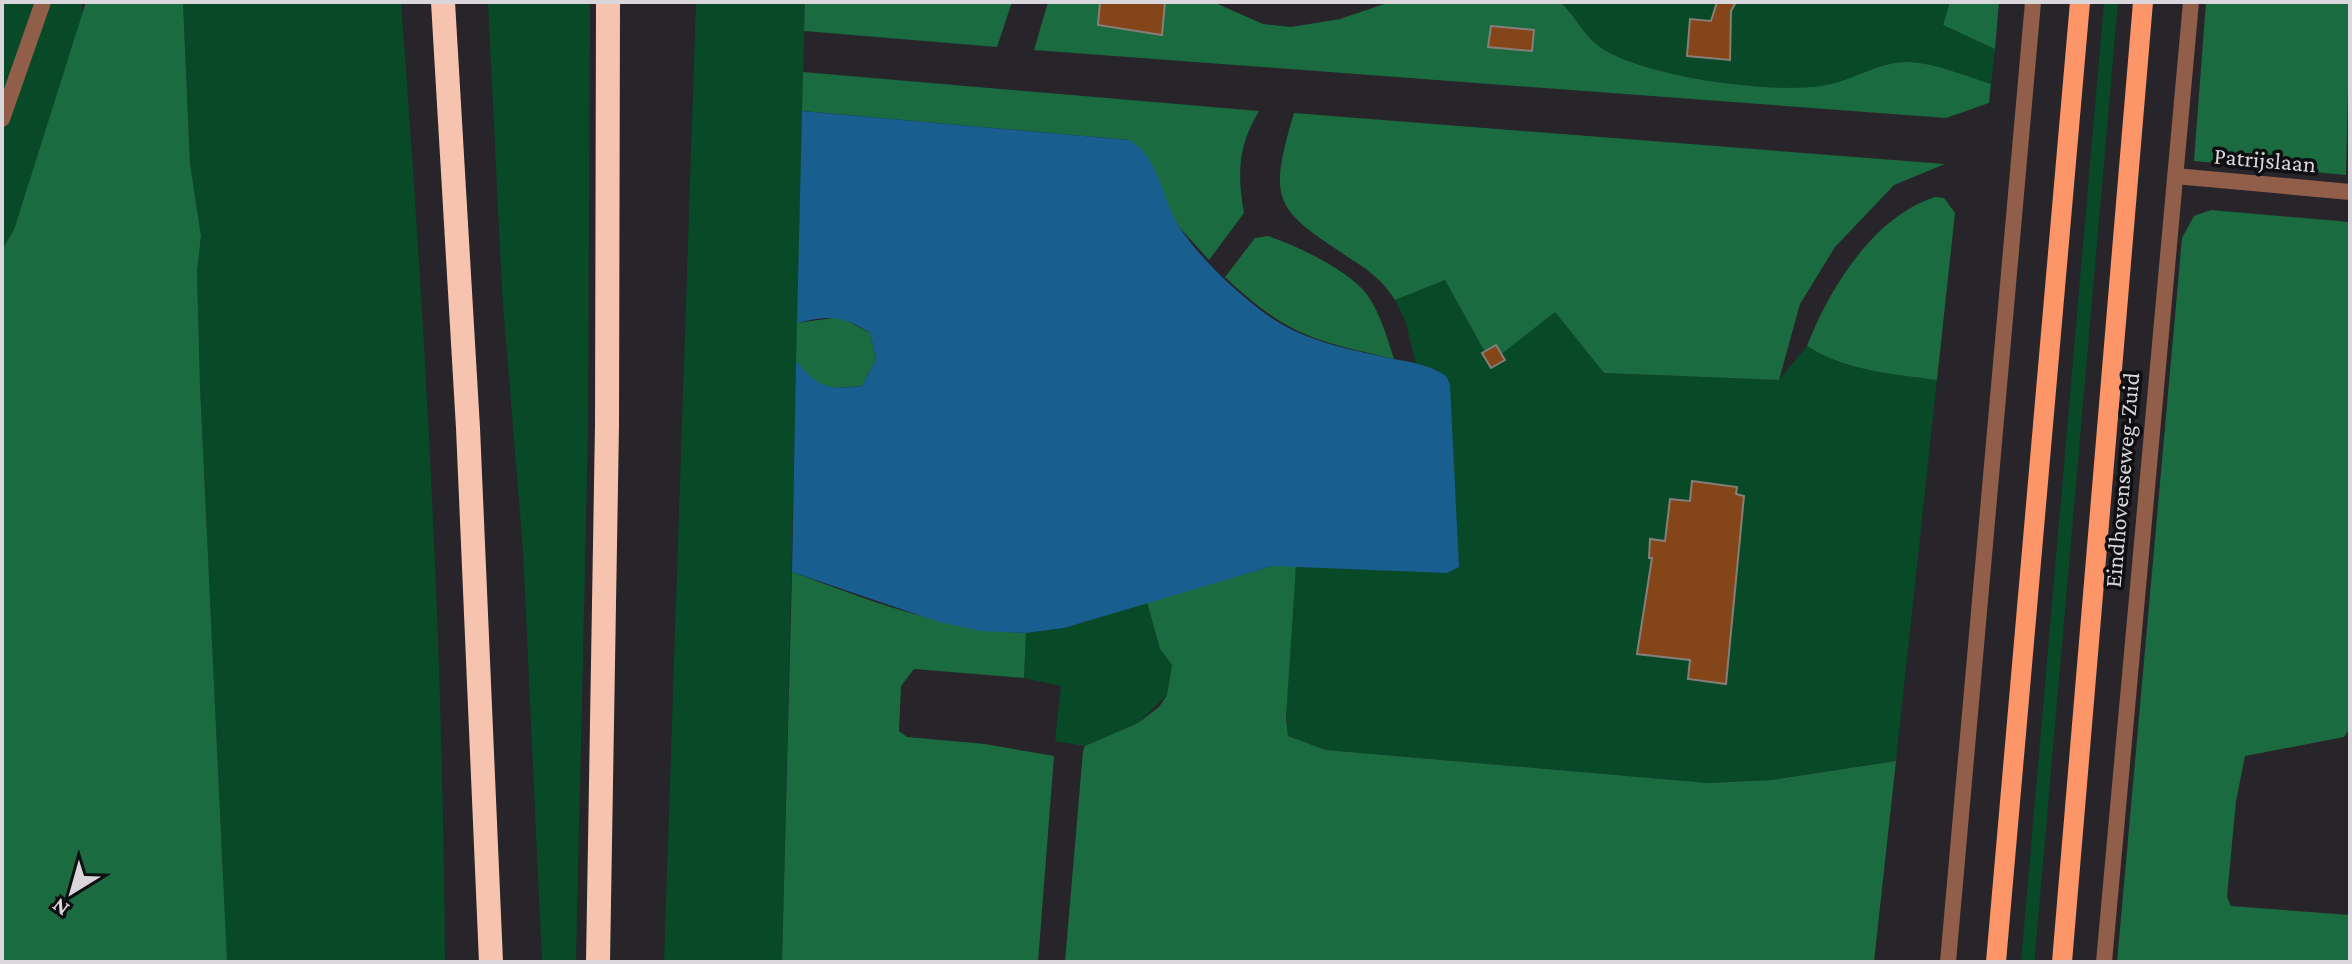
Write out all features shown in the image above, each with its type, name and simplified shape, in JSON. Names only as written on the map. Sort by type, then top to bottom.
[{"type":"highway","points":[[443,2],[468,428],[491,962]]},
{"type":"highway","points":[[598,962],[607,425],[608,2]]},
{"type":"main road","points":[[1996,962],[2080,2]]},
{"type":"main road","name":"Eindhovenseweg-Zuid","points":[[2062,962],[2143,2]]},
{"type":"street","points":[[2,119],[43,2]]},
{"type":"street","points":[[1948,962],[2033,2]]},
{"type":"street","name":"Eindhovenseweg-Zuid","points":[[2104,962],[2191,2]]},
{"type":"street","name":"Patrijslaan","points":[[2175,176],[2350,192]]},
{"type":"green space","points":[[2,2],[81,2],[223,877],[200,386],[197,272],[201,236],[190,164],[183,2],[401,2],[431,482],[441,722],[445,962],[2,962]]},
{"type":"green space","points":[[86,2],[183,2],[190,164],[201,236],[197,272],[200,386],[227,962],[2,962],[2,250],[14,230]]},
{"type":"green space","points":[[488,2],[590,2],[588,437],[576,962],[542,962],[523,551],[502,291]]},
{"type":"green space","points":[[696,2],[805,2],[782,962],[664,962]]},
{"type":"green space","points":[[805,2],[1012,2],[997,47],[804,31]]},
{"type":"green space","points":[[1048,2],[1213,2],[1263,24],[1291,27],[1340,19],[1390,2],[1560,2],[1600,47],[1620,58],[1677,75],[1744,85],[1804,87],[1836,83],[1888,64],[1909,62],[1940,67],[1991,84],[1989,103],[1946,118],[1034,50]]},
{"type":"green space","points":[[1560,2],[1950,2],[1943,25],[1995,49],[1991,84],[1940,67],[1909,62],[1888,64],[1836,83],[1804,87],[1744,85],[1677,75],[1620,58],[1600,47]]},
{"type":"green space","points":[[1950,2],[1999,2],[1995,49],[1943,25]]},
{"type":"green space","points":[[2104,2],[2118,2],[2035,962],[2021,962]]},
{"type":"green space","points":[[2206,2],[2350,2],[2346,175],[2194,161]]},
{"type":"green space","points":[[803,72],[1259,111],[1247,136],[1241,160],[1240,185],[1244,213],[1209,260],[1180,228],[1166,206],[1156,173],[1129,140],[802,111]]},
{"type":"green space","points":[[1294,113],[1945,164],[1894,185],[1835,247],[1800,304],[1779,380],[1604,373],[1555,312],[1495,359],[1485,352],[1445,280],[1395,300],[1370,272],[1306,228],[1292,215],[1280,186],[1281,167]]},
{"type":"green space","points":[[1935,197],[1944,198],[1955,213],[1937,380],[1854,366],[1807,346],[1841,279],[1873,238],[1913,207]]},
{"type":"green space","points":[[2211,210],[2350,222],[2350,728],[2344,737],[2245,756],[2236,801],[2227,897],[2231,906],[2350,915],[2350,962],[2117,962],[2182,238],[2194,216]]},
{"type":"green space","points":[[1268,236],[1322,260],[1360,287],[1377,311],[1394,359],[1302,333],[1266,312],[1225,277],[1255,238]]},
{"type":"green space","points":[[1445,280],[1485,352],[1555,312],[1604,373],[1779,380],[1807,346],[1854,366],[1937,380],[1896,761],[1771,780],[1708,783],[1326,750],[1288,736],[1285,696],[1296,565],[1447,573],[1459,567],[1454,486],[1439,371],[1416,364],[1405,320],[1395,300]]},
{"type":"green space","points":[[840,317],[870,333],[876,359],[862,386],[824,386],[796,361],[797,323]]},
{"type":"green space","points":[[1296,565],[1286,717],[1288,736],[1326,750],[1708,783],[1771,780],[1896,761],[1874,962],[1065,962],[1083,751],[1085,746],[1138,723],[1159,707],[1167,695],[1172,665],[1160,649],[1147,602],[1273,566]]},
{"type":"green space","points":[[792,572],[936,620],[995,631],[1026,633],[1024,678],[914,669],[901,686],[899,731],[907,737],[985,744],[1054,756],[1038,962],[782,962]]},
{"type":"green space","points":[[1147,602],[1160,649],[1172,665],[1167,695],[1138,723],[1085,746],[1055,741],[1061,686],[1024,678],[1026,633],[1064,628]]},
{"type":"water","points":[[802,111],[1129,140],[1148,157],[1174,217],[1197,251],[1263,312],[1292,330],[1323,342],[1419,364],[1447,377],[1450,385],[1459,567],[1447,573],[1273,566],[1064,628],[1026,633],[981,631],[939,622],[792,572],[796,361],[818,382],[840,388],[862,386],[876,359],[870,333],[851,323],[827,318],[797,323]]},
{"type":"building","points":[[1100,2],[1165,2],[1162,35],[1098,25]]},
{"type":"building","points":[[1717,2],[1736,2],[1731,11],[1730,60],[1687,56],[1690,19],[1711,21]]},
{"type":"building","points":[[1491,26],[1534,30],[1532,51],[1488,47]]},
{"type":"building","points":[[1496,345],[1505,360],[1491,368],[1482,353]]},
{"type":"building","points":[[1692,481],[1737,487],[1736,494],[1744,496],[1726,684],[1688,679],[1690,660],[1637,654],[1652,558],[1649,558],[1650,539],[1665,541],[1670,499],[1690,501]]}]
